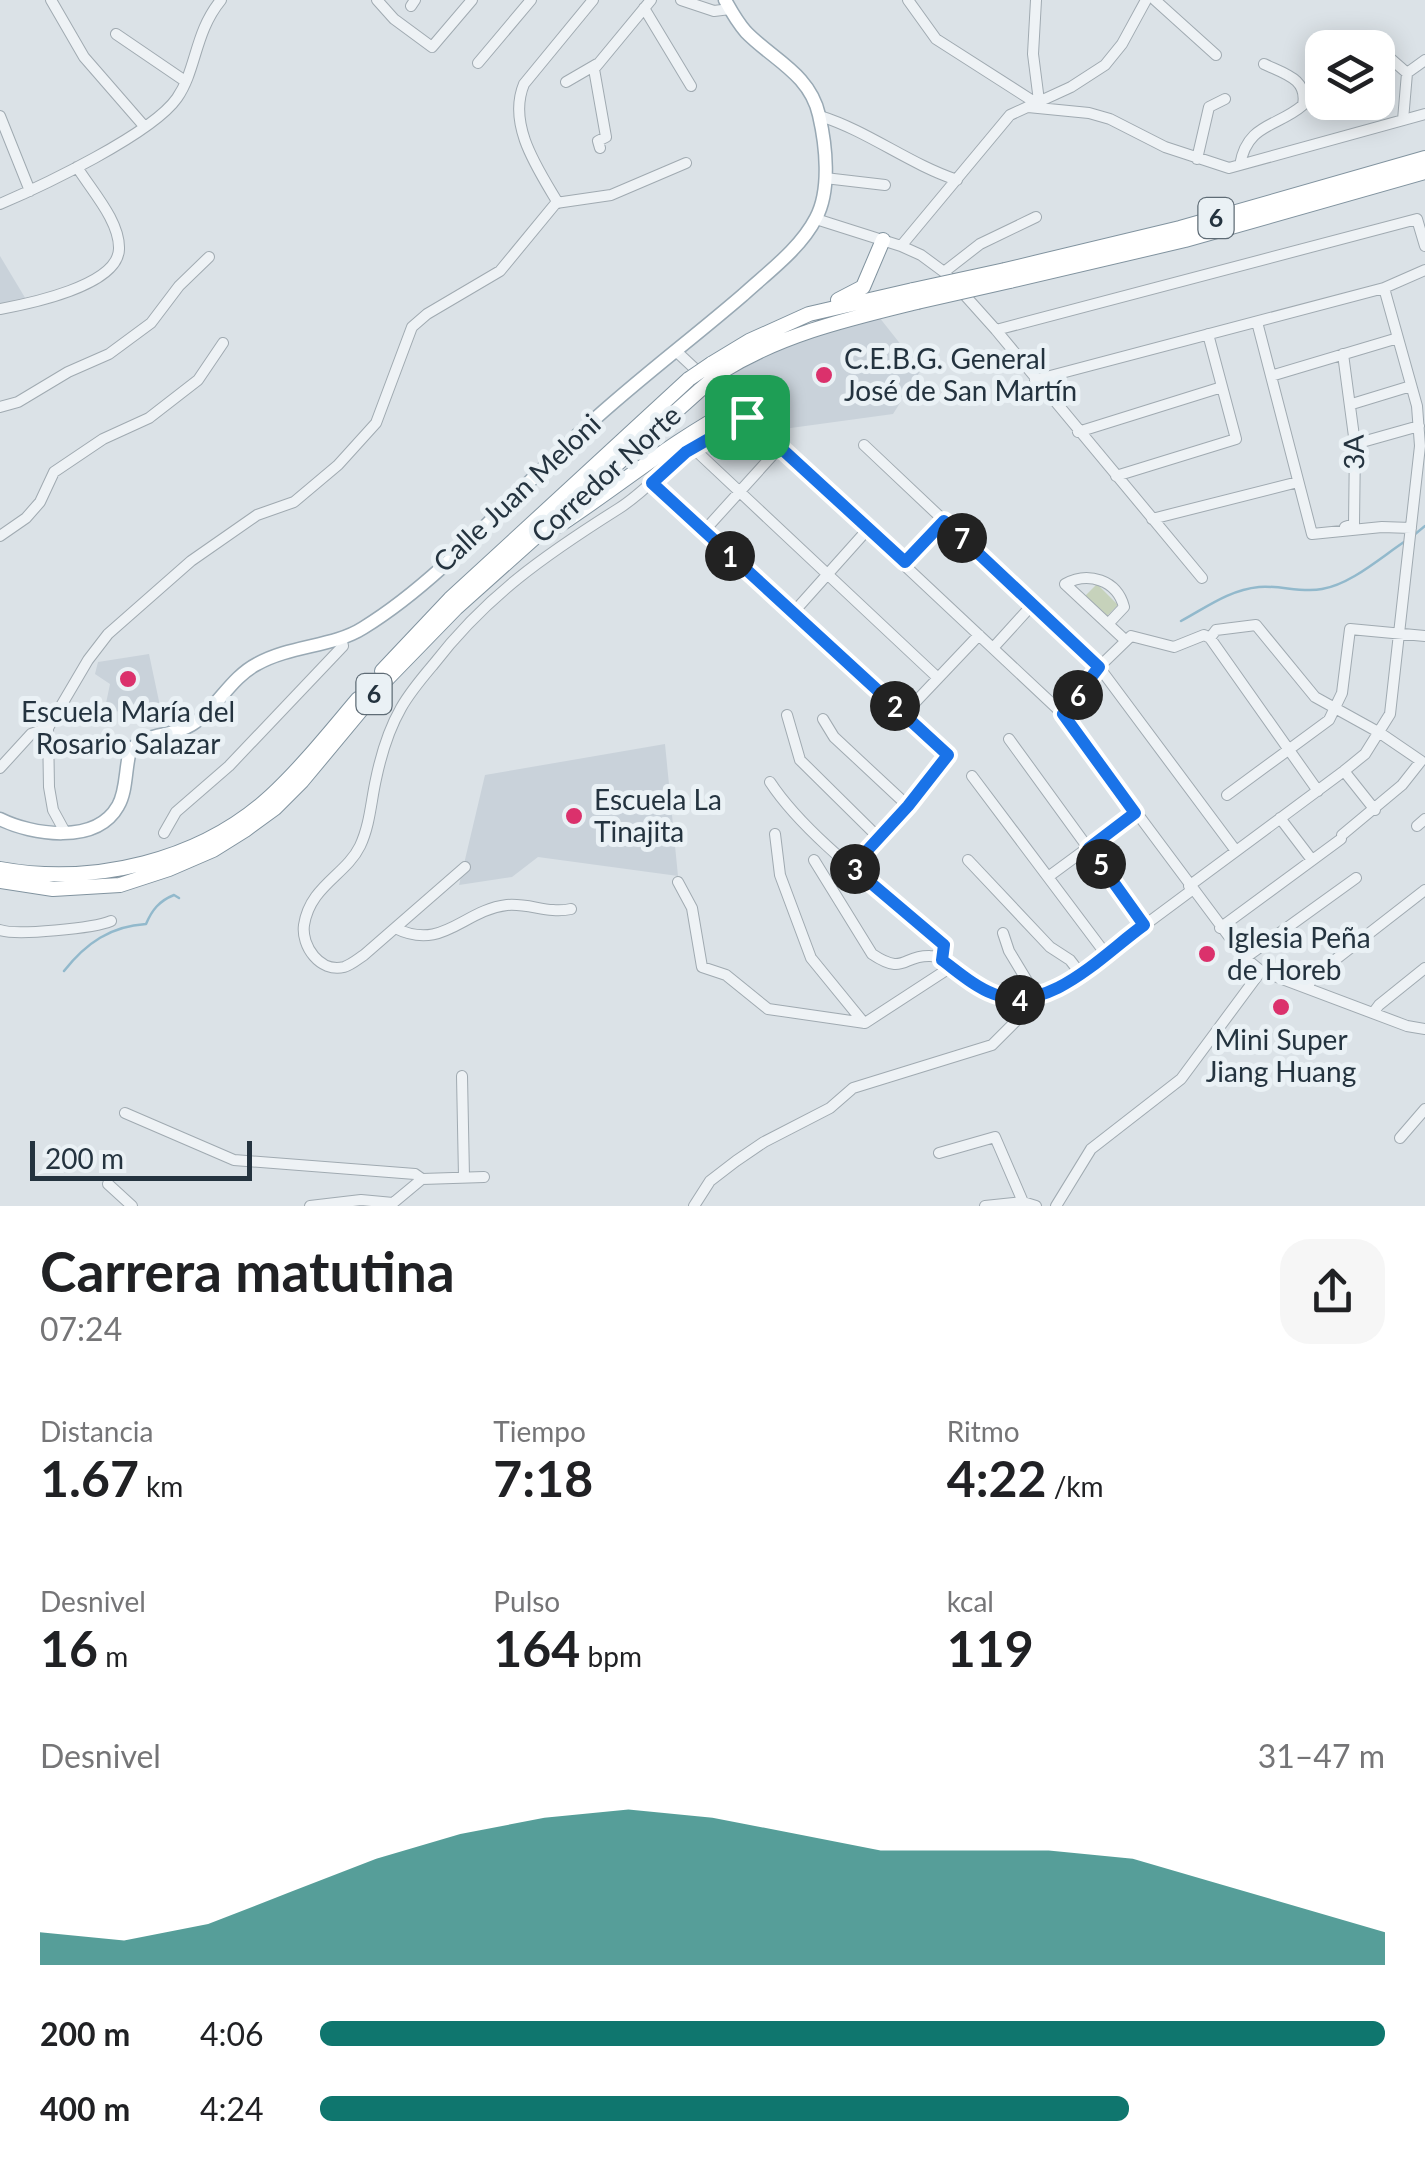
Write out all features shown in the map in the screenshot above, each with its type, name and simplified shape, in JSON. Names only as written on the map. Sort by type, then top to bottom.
[{"type":"highway","name":"Corredor Norte","points":[[1008,275],[1425,158]]},
{"type":"highway","name":"Corredor Norte","points":[[0,869],[50,882],[118,869],[164,857],[238,822],[296,772],[425,624],[695,384],[749,341],[809,314],[1186,240],[1425,172]]},
{"type":"highway","points":[[809,314],[863,288],[883,240]]},
{"type":"highway","name":"Corredor Norte","points":[[716,368],[822,325],[915,296]]},
{"type":"highway","name":"Corredor Norte","points":[[0,885],[50,882],[120,886],[170,870],[245,830],[302,781],[431,632],[695,384]]},
{"type":"highway","points":[[520,551],[630,478],[671,444],[742,412]]},
{"type":"highway","points":[[0,860],[50,882]]},
{"type":"main road","name":"Calle Juan Meloni","points":[[0,819],[34,833],[92,828],[118,808],[130,751],[143,738],[191,725],[251,667],[271,656],[340,638],[374,620],[434,572],[589,424],[784,258],[821,208],[824,178],[820,116],[814,97],[797,74],[744,30],[728,5]]},
{"type":"street","points":[[51,0],[95,72],[144,126]]},
{"type":"street","points":[[0,204],[77,167],[144,126],[177,98],[200,34],[221,0]]},
{"type":"street","points":[[377,0],[394,19],[432,48],[472,0]]},
{"type":"street","points":[[558,202],[524,140],[520,94],[593,0]]},
{"type":"street","points":[[681,0],[714,11],[728,5]]},
{"type":"street","points":[[908,0],[936,39],[1034,104],[1110,119],[1218,167],[1240,165],[1425,114]]},
{"type":"street","points":[[1034,104],[1036,0]]},
{"type":"street","points":[[901,246],[1010,115],[1071,87],[1105,65],[1122,44],[1146,0]]},
{"type":"street","points":[[1155,0],[1216,55]]},
{"type":"street","points":[[478,63],[523,3]]},
{"type":"street","points":[[600,148],[598,141],[606,137],[594,69],[647,4],[691,86]]},
{"type":"street","points":[[116,34],[185,82]]},
{"type":"street","points":[[1403,120],[1408,73],[1425,60]]},
{"type":"street","points":[[1395,62],[1408,73]]},
{"type":"street","points":[[566,82],[598,64]]},
{"type":"street","points":[[1240,165],[1246,143],[1278,118],[1301,108],[1305,93],[1288,76],[1264,64]]},
{"type":"street","points":[[1196,159],[1208,107],[1225,100]]},
{"type":"street","points":[[0,116],[30,191]]},
{"type":"street","points":[[820,116],[846,124],[930,171],[958,180]]},
{"type":"street","points":[[65,832],[51,798],[48,728],[108,634],[191,561],[257,515],[294,502],[338,464],[376,423],[412,327],[427,314],[500,272],[558,202],[629,190],[686,163]]},
{"type":"street","points":[[0,309],[63,296],[114,263],[119,247],[113,226],[77,167]]},
{"type":"street","points":[[824,178],[885,185]]},
{"type":"street","points":[[944,272],[980,244],[1036,217]]},
{"type":"street","points":[[816,218],[901,246],[944,272],[1202,578]]},
{"type":"street","points":[[996,330],[1417,219],[1425,246]]},
{"type":"street","points":[[0,407],[18,402],[68,372],[109,354],[152,324],[179,286],[209,257]]},
{"type":"street","points":[[1035,380],[1384,288],[1425,270]]},
{"type":"street","points":[[814,860],[872,954],[886,964],[898,966],[930,956],[992,994],[1016,1000],[1038,999],[1056,991],[1365,754],[1390,714],[1395,694],[1420,446],[1412,386],[1384,288]]},
{"type":"street","points":[[1257,322],[1312,534],[1382,526],[1411,529]]},
{"type":"street","points":[[1116,476],[1236,440],[1208,334]]},
{"type":"street","points":[[1271,376],[1398,338]]},
{"type":"street","points":[[0,536],[26,518],[40,502],[54,472],[103,438],[149,418],[198,380],[224,343]]},
{"type":"street","points":[[677,352],[1063,714],[1245,958],[1261,971],[1425,1029]]},
{"type":"street","name":"3A","points":[[1330,532],[1354,524],[1355,444],[1344,354]]},
{"type":"street","points":[[1352,404],[1412,386]]},
{"type":"street","points":[[1078,432],[1222,387]]},
{"type":"street","points":[[465,867],[346,966],[332,968],[321,963],[303,936],[304,920],[312,901],[358,850],[366,832],[384,750],[401,708],[462,626],[510,582],[652,483],[742,412]]},
{"type":"street","points":[[1355,444],[1419,426]]},
{"type":"street","points":[[864,445],[1099,667],[1236,850]]},
{"type":"street","points":[[704,531],[780,447]]},
{"type":"street","points":[[694,448],[938,678]]},
{"type":"street","points":[[1152,519],[1298,482]]},
{"type":"street","points":[[652,483],[948,755],[852,867]]},
{"type":"street","points":[[905,562],[944,521]]},
{"type":"street","points":[[792,614],[868,529]]},
{"type":"street","points":[[1108,624],[1124,607],[1111,587],[1081,576],[1065,584],[1124,640]]},
{"type":"street","points":[[993,648],[1033,604]]},
{"type":"street","points":[[1210,638],[1216,630],[1256,625],[1314,697],[1421,761],[1375,810],[1220,928]]},
{"type":"street","points":[[1227,795],[1318,730],[1336,709],[1345,678],[1350,629],[1425,636]]},
{"type":"street","points":[[904,714],[979,635]]},
{"type":"street","points":[[1063,714],[1124,640],[1137,636],[1174,647],[1204,635],[1210,638],[1318,791]]},
{"type":"street","points":[[164,834],[176,812],[230,766],[310,684],[343,646],[340,638]]},
{"type":"street","points":[[787,715],[800,760],[880,838]]},
{"type":"street","points":[[823,720],[834,737],[908,806]]},
{"type":"street","points":[[0,768],[31,734],[48,728]]},
{"type":"street","points":[[1008,739],[1144,925]]},
{"type":"street","points":[[1344,772],[1375,810]]},
{"type":"street","points":[[972,776],[1105,953]]},
{"type":"street","points":[[770,782],[786,804],[852,867],[944,945],[946,964]]},
{"type":"street","points":[[1048,877],[1135,813]]},
{"type":"street","points":[[1280,818],[1312,860]]},
{"type":"street","points":[[775,834],[780,875],[811,958],[864,1023]]},
{"type":"street","points":[[968,860],[1050,947],[1070,960],[1080,973]]},
{"type":"street","points":[[1245,958],[1356,878]]},
{"type":"street","points":[[678,882],[692,908],[702,967],[726,975],[768,1009],[864,1023],[946,964]]},
{"type":"street","points":[[1307,988],[1312,977],[1425,890]]},
{"type":"street","points":[[395,928],[412,937],[428,937],[504,905],[554,912],[570,910]]},
{"type":"street","points":[[0,930],[26,934],[98,927],[112,921]]},
{"type":"street","points":[[1003,933],[1009,951],[1038,999]]},
{"type":"street","points":[[1374,1013],[1378,1004],[1425,968]]},
{"type":"street","points":[[1056,1206],[1092,1149],[1181,1078],[1261,971]]},
{"type":"street","points":[[694,1206],[710,1181],[736,1161],[830,1108],[853,1088],[992,1045],[1023,1014],[1016,1000]]},
{"type":"street","points":[[462,1076],[464,1178]]},
{"type":"street","points":[[1400,1138],[1425,1108]]},
{"type":"street","points":[[125,1113],[234,1160],[415,1174],[422,1179],[484,1177]]},
{"type":"street","points":[[938,1153],[996,1137],[1023,1202]]},
{"type":"street","points":[[310,1206],[360,1200],[392,1203],[422,1179]]},
{"type":"street","points":[[108,1184],[132,1206]]},
{"type":"street","points":[[985,1206],[1023,1202],[1036,1206]]},
{"type":"shaded area","points":[[0,256],[27,301],[0,306]]},
{"type":"shaded area","name":"C.E.B.G. General José de San Martín","points":[[879,317],[921,370],[893,414],[776,430],[724,379],[735,370],[807,338]]},
{"type":"shaded area","name":"Escuela María del Rosario Salazar","points":[[149,654],[160,706],[104,713],[110,684],[95,674],[98,662]]},
{"type":"shaded area","name":"Escuela La Tinajita","points":[[665,744],[678,876],[538,857],[512,877],[459,885],[485,775]]},
{"type":"green space","points":[[1097,584],[1118,605],[1106,617],[1085,596]]},
{"type":"waterway","points":[[1414,535],[1425,526]]},
{"type":"waterway","points":[[1181,621],[1218,600],[1248,589],[1314,590],[1333,586],[1365,570],[1404,542]]},
{"type":"waterway","points":[[64,971],[100,938],[122,928],[146,924],[160,903],[174,895],[179,898]]},
{"type":"place","name":"C.E.B.G. General José de San Martín","points":[[824,375]]},
{"type":"place","name":"Escuela María del Rosario Salazar","points":[[128,679]]},
{"type":"place","name":"Escuela La Tinajita","points":[[574,816]]},
{"type":"place","name":"Iglesia Peña de Horeb","points":[[1207,954]]},
{"type":"place","name":"Mini Super Jiang Huang","points":[[1281,1007]]},
{"type":"route","points":[[747,417],[905,562],[944,521],[1099,667],[1063,714],[1135,813],[1089,848],[1144,925],[1056,991],[1038,999],[1016,1000],[992,994],[942,960],[944,945],[852,867],[948,755],[652,483],[686,452],[747,417]]}]
